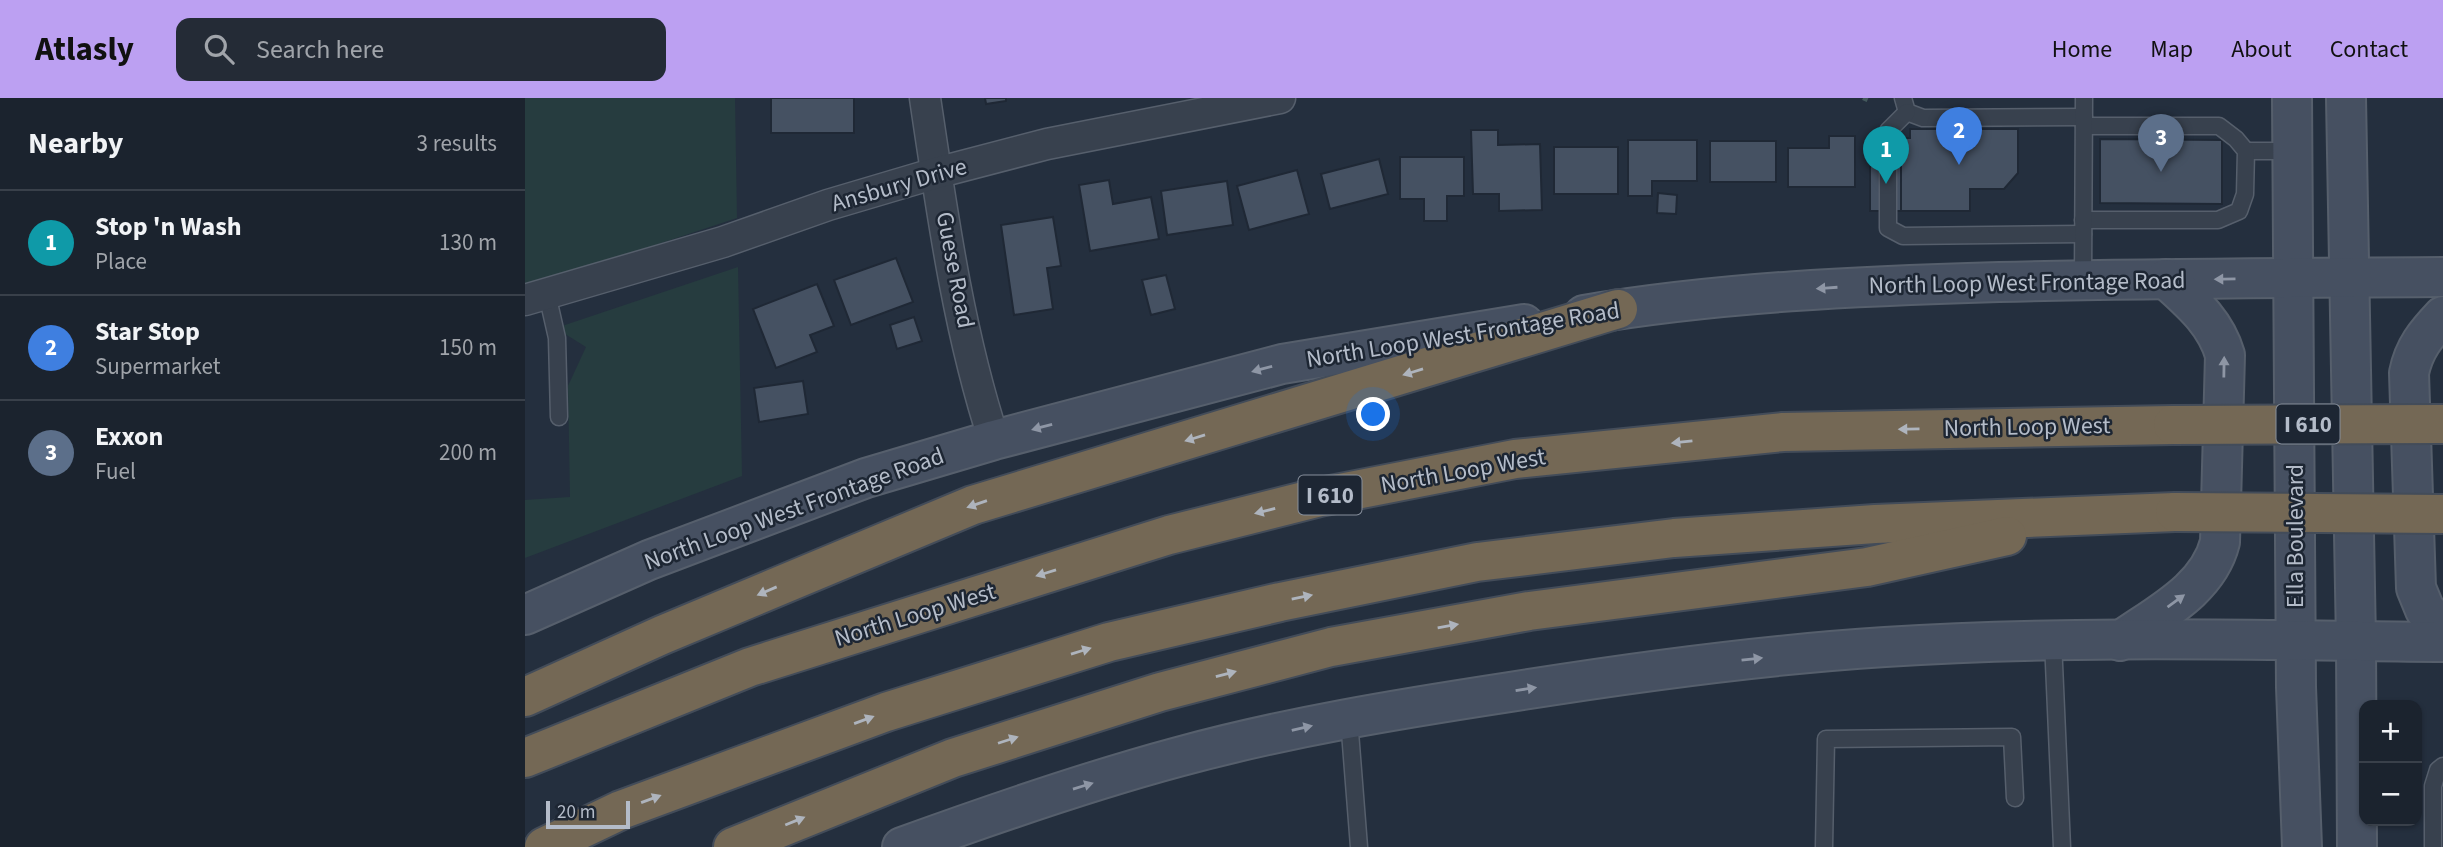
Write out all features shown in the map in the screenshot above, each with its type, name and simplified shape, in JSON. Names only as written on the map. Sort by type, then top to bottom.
[{"type":"highway","points":[[525,697],[661,635],[973,505],[1618,309]]},
{"type":"highway","name":"North Loop West","points":[[525,758],[750,667],[1169,535],[1320,497],[1515,459],[1783,432],[2173,425],[2443,424]]},
{"type":"highway","points":[[544,847],[621,810],[885,712],[1109,642],[1280,602],[1477,562],[1674,538],[1875,524],[2175,512],[2443,513]]},
{"type":"highway","points":[[733,847],[953,758],[1160,692],[1331,647],[1529,611],[1867,567],[2105,514]]},
{"type":"main road","name":"Ella Boulevard","points":[[2292,98],[2296,641],[2302,847]]},
{"type":"main road","points":[[2346,98],[2357,847]]},
{"type":"main road","name":"North Loop West Frontage Road","points":[[525,615],[649,560],[866,478],[994,440],[1282,364],[1618,309],[1855,286],[2083,280],[2443,277]]},
{"type":"main road","points":[[2120,641],[2197,584],[2216,558],[2220,542],[2224,355],[2220,340],[2199,309],[2166,279]]},
{"type":"main road","points":[[2443,316],[2420,341],[2409,373],[2416,588],[2425,610],[2443,627]]},
{"type":"main road","points":[[902,847],[950,839],[985,817],[1178,757],[1349,717],[1688,665],[1885,647],[2053,641],[2443,642]]},
{"type":"street","name":"Guese Road","points":[[925,98],[956,283],[983,405],[994,440]]},
{"type":"street","name":"Ansbury Drive","points":[[536,297],[723,242],[828,205],[936,173],[1047,145],[1280,98]]},
{"type":"lane","points":[[2083,280],[2084,98]]},
{"type":"lane","points":[[1905,105],[1923,118],[2084,121],[2219,126],[2246,151],[2245,194],[2239,211],[2218,220],[2083,228],[1903,236],[1888,228],[1888,131],[1905,105]]},
{"type":"lane","points":[[2246,151],[2293,150]]},
{"type":"lane","points":[[536,297],[557,338],[559,417]]},
{"type":"lane","points":[[2053,641],[2062,847]]},
{"type":"lane","points":[[1349,717],[1359,847]]},
{"type":"lane","points":[[1824,847],[1826,739],[2012,737],[2015,799]]},
{"type":"lane","points":[[2433,847],[2433,786],[2438,769],[2443,766]]},
{"type":"path","points":[[1863,98],[1870,101]]},
{"type":"green space","points":[[525,98],[735,98],[737,218],[525,288]]},
{"type":"green space","points":[[738,267],[742,476],[525,558],[525,500],[570,497],[568,386],[586,347],[562,332],[562,326]]},
{"type":"building","points":[[771,98],[854,98],[854,133],[771,133]]},
{"type":"building","points":[[985,98],[1006,98],[1006,101],[986,104]]},
{"type":"building","points":[[1910,129],[2018,129],[2018,173],[2004,189],[1970,189],[1970,211],[1901,211],[1901,138],[1910,138]]},
{"type":"building","points":[[1471,130],[1498,130],[1498,145],[1540,144],[1542,210],[1499,211],[1499,194],[1473,194]]},
{"type":"building","points":[[1829,136],[1855,136],[1855,187],[1788,187],[1788,148],[1829,148]]},
{"type":"building","points":[[2100,139],[2222,140],[2222,204],[2100,203]]},
{"type":"building","points":[[1628,140],[1697,140],[1697,181],[1652,181],[1652,196],[1628,196]]},
{"type":"building","points":[[1710,141],[1776,141],[1776,182],[1710,182]]},
{"type":"building","points":[[1554,147],[1618,147],[1618,194],[1554,194]]},
{"type":"building","points":[[1400,157],[1464,157],[1464,196],[1447,196],[1447,221],[1424,221],[1424,199],[1400,199]]},
{"type":"building","points":[[1870,157],[1901,158],[1901,211],[1870,211]]},
{"type":"building","points":[[1379,159],[1388,194],[1330,209],[1321,174]]},
{"type":"building","points":[[1297,170],[1309,214],[1249,230],[1237,186]]},
{"type":"building","points":[[1109,180],[1113,204],[1151,197],[1159,239],[1090,251],[1079,185]]},
{"type":"building","points":[[1227,181],[1233,225],[1167,235],[1161,191]]},
{"type":"building","points":[[1658,193],[1677,195],[1676,214],[1657,213]]},
{"type":"building","points":[[1053,217],[1061,266],[1047,268],[1053,309],[1014,315],[1001,225]]},
{"type":"building","points":[[896,258],[913,302],[851,325],[834,280]]},
{"type":"building","points":[[1166,275],[1175,309],[1151,315],[1142,280]]},
{"type":"building","points":[[817,284],[834,326],[810,335],[817,352],[776,368],[753,309]]},
{"type":"building","points":[[914,317],[922,341],[897,349],[890,325]]},
{"type":"building","points":[[803,381],[808,414],[759,422],[754,388]]},
{"type":"place","name":"Star Stop","points":[[1959,165]]},
{"type":"place","name":"Exxon","points":[[2161,172]]},
{"type":"place","name":"Stop 'n Wash","points":[[1886,184]]}]
